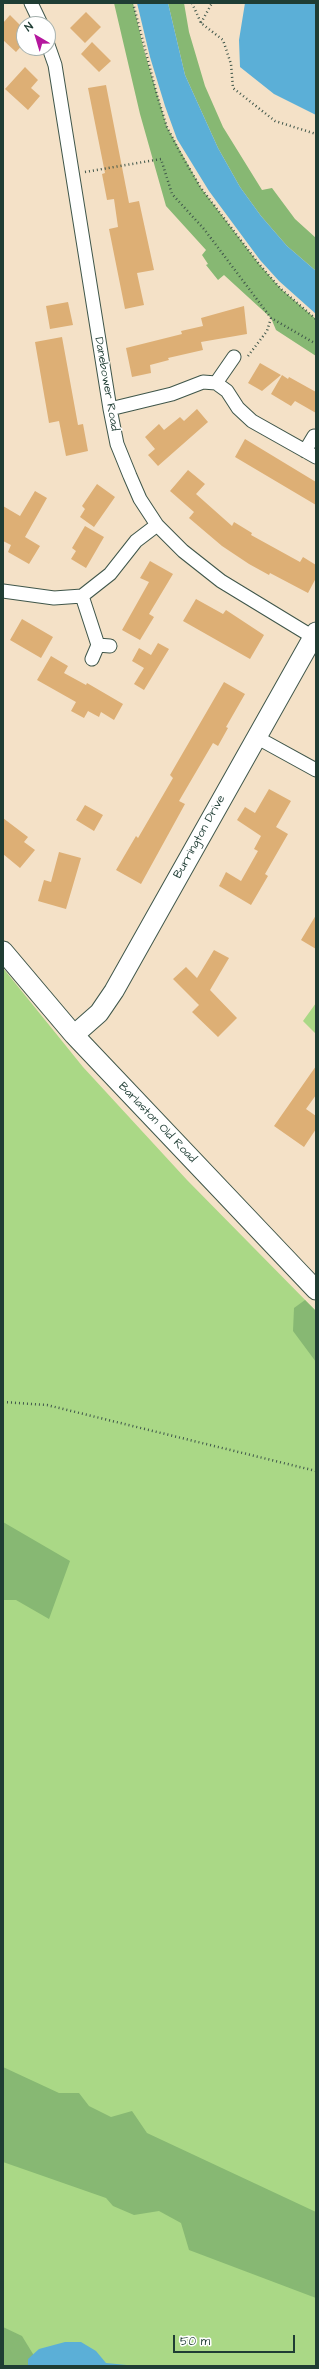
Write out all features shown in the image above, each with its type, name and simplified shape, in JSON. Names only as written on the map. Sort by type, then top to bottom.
[{"type":"street","points":[[31,3],[37,16]]},
{"type":"street","name":"Danebower Road","points":[[52,56],[55,65],[110,409],[117,444],[140,499],[157,525],[183,551],[208,572],[314,634]]},
{"type":"street","points":[[216,383],[234,357]]},
{"type":"street","points":[[110,409],[172,394],[203,382],[216,383],[227,391],[238,408],[252,421],[311,454],[314,436]]},
{"type":"street","points":[[3,591],[54,598],[82,596],[110,574],[136,541],[157,525]]},
{"type":"street","points":[[82,596],[104,646],[92,659]]},
{"type":"street","name":"Burrington Drive","points":[[74,1035],[99,1013],[114,991],[314,634]]},
{"type":"street","points":[[256,737],[316,770]]},
{"type":"street","name":"Barlaston Old Road","points":[[3,951],[74,1035],[316,1290]]},
{"type":"path","points":[[133,3],[167,127],[182,156],[201,188],[259,264],[282,289],[316,319]]},
{"type":"path","points":[[192,3],[201,23],[223,40],[232,64],[233,88],[275,121],[316,134]]},
{"type":"path","points":[[201,23],[212,3]]},
{"type":"path","points":[[72,174],[160,159],[172,194],[204,229],[271,318],[316,344]]},
{"type":"path","points":[[234,357],[243,362],[268,331],[271,318]]},
{"type":"path","points":[[3,1402],[47,1405],[316,1471]]},
{"type":"green space","points":[[114,3],[133,3],[144,50],[167,127],[201,188],[259,264],[281,289],[316,319],[316,356],[276,330],[271,318],[224,275],[218,280],[206,265],[208,264],[202,255],[206,250],[166,206],[140,114]]},
{"type":"green space","points":[[168,3],[184,3],[189,32],[205,86],[223,127],[262,190],[272,188],[295,219],[316,238],[316,271],[287,246],[261,216],[240,187],[218,148],[185,75]]},
{"type":"green space","points":[[3,968],[83,1067],[187,1180],[316,1311],[316,2366],[3,2366]]},
{"type":"green space","points":[[316,1003],[316,1034],[303,1021]]},
{"type":"green space","points":[[305,1300],[316,1311],[316,1362],[293,1331],[294,1308]]},
{"type":"green space","points":[[3,1522],[70,1561],[49,1619],[16,1600],[3,1600]]},
{"type":"green space","points":[[3,2067],[59,2093],[79,2093],[89,2106],[111,2117],[132,2111],[147,2133],[316,2212],[316,2298],[189,2250],[181,2223],[159,2211],[134,2215],[113,2206],[106,2198],[3,2162]]},
{"type":"green space","points":[[3,2327],[22,2336],[33,2354],[33,2366],[3,2366]]},
{"type":"water","points":[[137,3],[168,3],[185,75],[218,148],[240,187],[261,216],[287,246],[316,271],[316,314],[279,281],[260,260],[209,191],[177,139],[150,57]]},
{"type":"water","points":[[245,3],[316,3],[316,115],[274,94],[240,67],[239,40]]},
{"type":"water","points":[[65,2342],[81,2342],[96,2351],[106,2363],[137,2366],[28,2366],[28,2359],[39,2349]]},
{"type":"building","points":[[86,12],[101,27],[85,43],[70,28]]},
{"type":"building","points":[[10,15],[16,21],[16,52],[3,40],[3,23]]},
{"type":"building","points":[[92,42],[111,61],[99,72],[81,54]]},
{"type":"building","points":[[25,67],[38,80],[31,88],[40,96],[28,110],[5,89]]},
{"type":"building","points":[[106,85],[129,203],[139,201],[154,270],[137,273],[144,305],[125,309],[109,229],[118,227],[114,199],[107,200],[102,174],[105,173],[88,88]]},
{"type":"building","points":[[68,302],[73,325],[50,329],[46,306]]},
{"type":"building","points":[[244,306],[247,334],[201,342],[203,350],[168,358],[169,360],[150,365],[151,373],[132,377],[126,348],[182,334],[181,331],[203,326],[201,318]]},
{"type":"building","points":[[62,337],[78,425],[83,424],[88,451],[66,456],[59,421],[49,423],[35,342]]},
{"type":"building","points":[[260,363],[281,375],[262,391],[248,383]]},
{"type":"building","points":[[282,375],[288,379],[289,377],[316,392],[316,413],[295,401],[291,406],[271,394]]},
{"type":"building","points":[[197,409],[208,422],[158,466],[148,455],[155,449],[145,437],[159,424],[164,430],[180,417],[184,421]]},
{"type":"building","points":[[245,439],[316,482],[316,505],[235,457]]},
{"type":"building","points":[[188,470],[205,484],[196,494],[232,526],[234,522],[252,533],[251,535],[300,562],[303,557],[316,565],[316,578],[308,593],[249,564],[222,546],[189,518],[194,512],[170,491]]},
{"type":"building","points":[[97,484],[115,497],[94,527],[80,517],[85,509],[82,506]]},
{"type":"building","points":[[35,491],[47,498],[25,537],[40,546],[29,564],[8,552],[11,545],[3,541],[3,506],[20,516]]},
{"type":"building","points":[[85,526],[104,537],[86,568],[71,559],[76,551],[72,548]]},
{"type":"building","points":[[150,561],[173,574],[149,614],[154,617],[140,640],[122,630],[149,582],[140,578]]},
{"type":"building","points":[[196,599],[223,614],[226,610],[264,635],[250,659],[183,621]]},
{"type":"building","points":[[22,619],[53,637],[41,658],[10,640]]},
{"type":"building","points":[[158,643],[169,649],[144,690],[134,684],[144,668],[132,661],[139,648],[151,655]]},
{"type":"building","points":[[51,656],[68,666],[64,673],[86,685],[87,683],[123,704],[114,720],[101,712],[99,717],[88,711],[84,718],[71,711],[76,702],[37,680]]},
{"type":"building","points":[[224,682],[245,694],[226,727],[228,728],[218,746],[213,743],[179,801],[185,804],[141,884],[116,870],[136,836],[138,838],[173,778],[170,775]]},
{"type":"building","points":[[269,789],[291,801],[276,827],[288,834],[265,874],[268,876],[251,905],[219,886],[226,872],[241,881],[258,851],[254,849],[261,836],[237,820],[245,807],[255,813]]},
{"type":"building","points":[[85,805],[103,815],[94,831],[76,820]]},
{"type":"building","points":[[3,818],[28,837],[24,842],[35,850],[20,868],[3,854]]},
{"type":"building","points":[[59,852],[81,858],[66,909],[38,901],[44,880],[51,882]]},
{"type":"building","points":[[316,915],[316,949],[301,940]]},
{"type":"building","points":[[214,950],[229,958],[210,990],[237,1018],[218,1037],[192,1012],[199,1005],[173,979],[186,967],[197,978]]},
{"type":"building","points":[[316,1066],[316,1095],[306,1109],[316,1116],[316,1129],[304,1147],[274,1126]]}]
